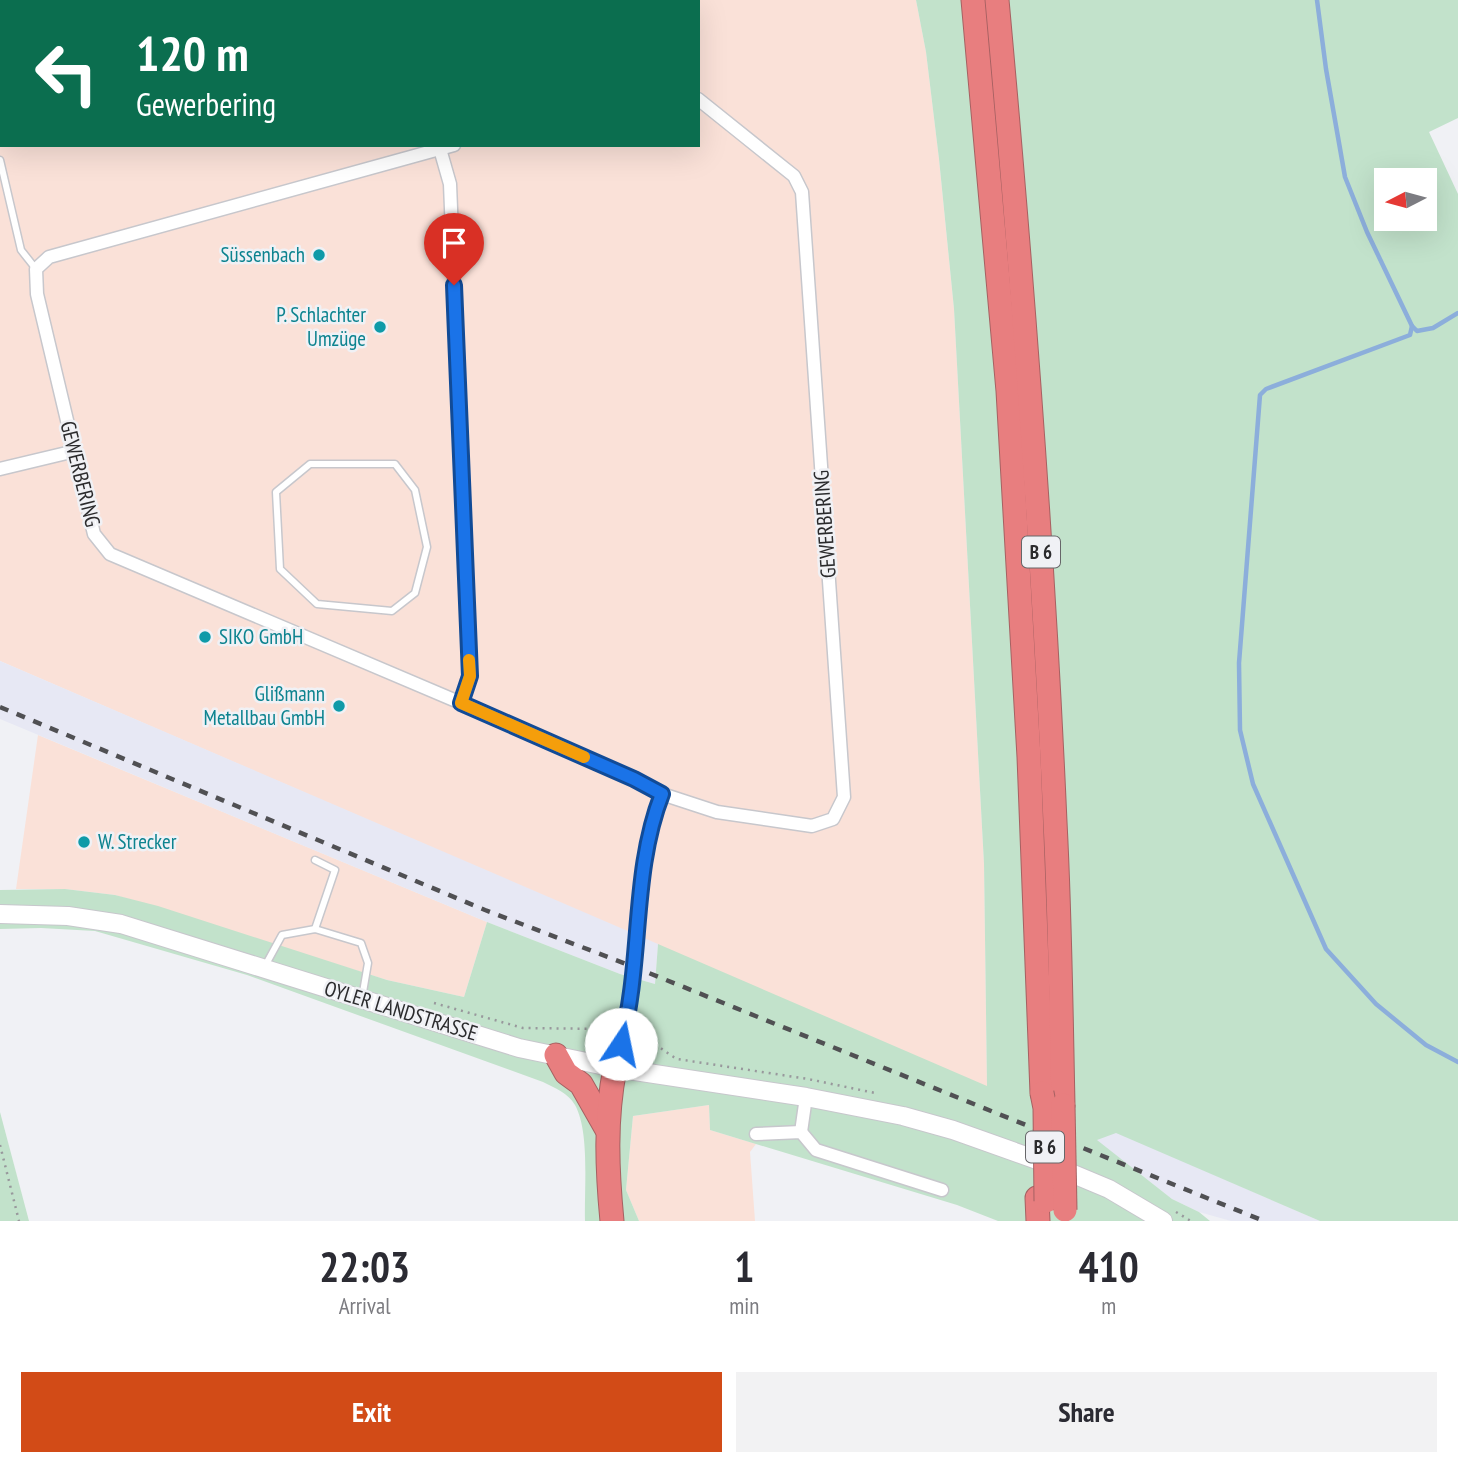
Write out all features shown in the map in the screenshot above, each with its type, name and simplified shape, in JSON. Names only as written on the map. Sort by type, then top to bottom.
[{"type":"highway","name":"B 6","points":[[973,0],[1009,404],[1030,757],[1042,1093],[1050,1212]]},
{"type":"highway","name":"B 6","points":[[997,0],[1031,391],[1056,825],[1063,1105],[1050,1212]]},
{"type":"highway","points":[[556,1055],[566,1073],[581,1084],[588,1094],[608,1130]]},
{"type":"highway","points":[[612,1221],[607,1164],[609,1098],[615,1068]]},
{"type":"main road","name":"OYLER LANDSTRASSE","points":[[0,914],[68,916],[121,924],[519,1048],[615,1068],[806,1097],[904,1116],[1002,1146],[1109,1189],[1163,1221]]},
{"type":"street","name":"GEWERBERING","points":[[36,269],[37,294],[94,534],[110,554],[461,703],[634,779],[662,794],[717,812],[812,826],[833,820],[844,797],[802,192],[793,176],[700,101]]},
{"type":"street","points":[[36,269],[49,257],[447,147]]},
{"type":"street","points":[[440,149],[450,184],[470,676],[461,703]]},
{"type":"street","points":[[0,469],[75,451]]},
{"type":"street","points":[[615,1068],[634,967],[638,911],[652,819],[662,794]]},
{"type":"street","points":[[806,1097],[801,1132],[816,1150],[942,1190]]},
{"type":"street","points":[[756,1134],[801,1132]]},
{"type":"lane","points":[[0,160],[21,250],[36,269]]},
{"type":"lane","points":[[310,464],[395,464],[415,490],[427,547],[415,593],[392,611],[317,604],[280,569],[276,492],[310,464]]},
{"type":"lane","points":[[315,860],[335,870],[315,929]]},
{"type":"lane","points":[[264,968],[282,935],[315,929],[361,943],[368,962],[362,1000]]},
{"type":"path","points":[[0,1145],[19,1221]]},
{"type":"shaded area","points":[[700,0],[916,0],[926,52],[954,309],[984,864],[987,1087],[0,661],[0,147],[700,147]]},
{"type":"shaded area","points":[[0,661],[658,944],[655,984],[620,974],[487,922],[0,719]]},
{"type":"shaded area","points":[[38,735],[487,922],[464,997],[387,980],[115,895],[65,889],[16,889]]},
{"type":"shaded area","points":[[709,1105],[710,1130],[756,1144],[750,1152],[755,1221],[639,1221],[626,1190],[633,1116]]},
{"type":"shaded area","points":[[1116,1132],[1320,1221],[1231,1221],[1199,1212],[1172,1199],[1096,1140]]},
{"type":"green space","points":[[916,0],[1458,0],[1458,118],[1429,132],[1458,194],[1458,1221],[1320,1221],[1116,1133],[1097,1140],[1172,1199],[1199,1212],[1210,1221],[998,1221],[957,1205],[710,1130],[709,1105],[633,1116],[626,1190],[639,1221],[585,1221],[585,1161],[580,1116],[572,1101],[552,1086],[247,975],[95,931],[0,929],[0,890],[65,889],[115,895],[158,906],[387,980],[464,997],[487,922],[620,974],[655,984],[658,944],[987,1086],[984,864],[954,309],[926,52]]},
{"type":"green space","points":[[0,1112],[29,1221],[0,1221]]},
{"type":"waterway","points":[[1317,0],[1345,177],[1367,232],[1412,326],[1417,331],[1433,328],[1458,313]]},
{"type":"waterway","points":[[1412,326],[1410,335],[1266,389],[1260,395],[1239,663],[1240,730],[1253,784],[1326,949],[1376,1004],[1426,1045],[1458,1062]]},
{"type":"railway","points":[[0,707],[485,910],[634,967],[1264,1221]]},
{"type":"slow traffic","points":[[469,660],[470,676],[461,703],[584,757]]},
{"type":"place","name":"Süssenbach","points":[[319,255]]},
{"type":"place","name":"P. Schlachter Umzüge","points":[[380,327]]},
{"type":"place","name":"SIKO GmbH","points":[[205,637]]},
{"type":"place","name":"Glißmann Metallbau GmbH","points":[[339,706]]},
{"type":"place","name":"W. Strecker","points":[[84,842]]},
{"type":"route","points":[[454,285],[470,676],[461,703],[634,779],[662,794],[652,819],[638,911],[634,967],[621,1044]]}]
